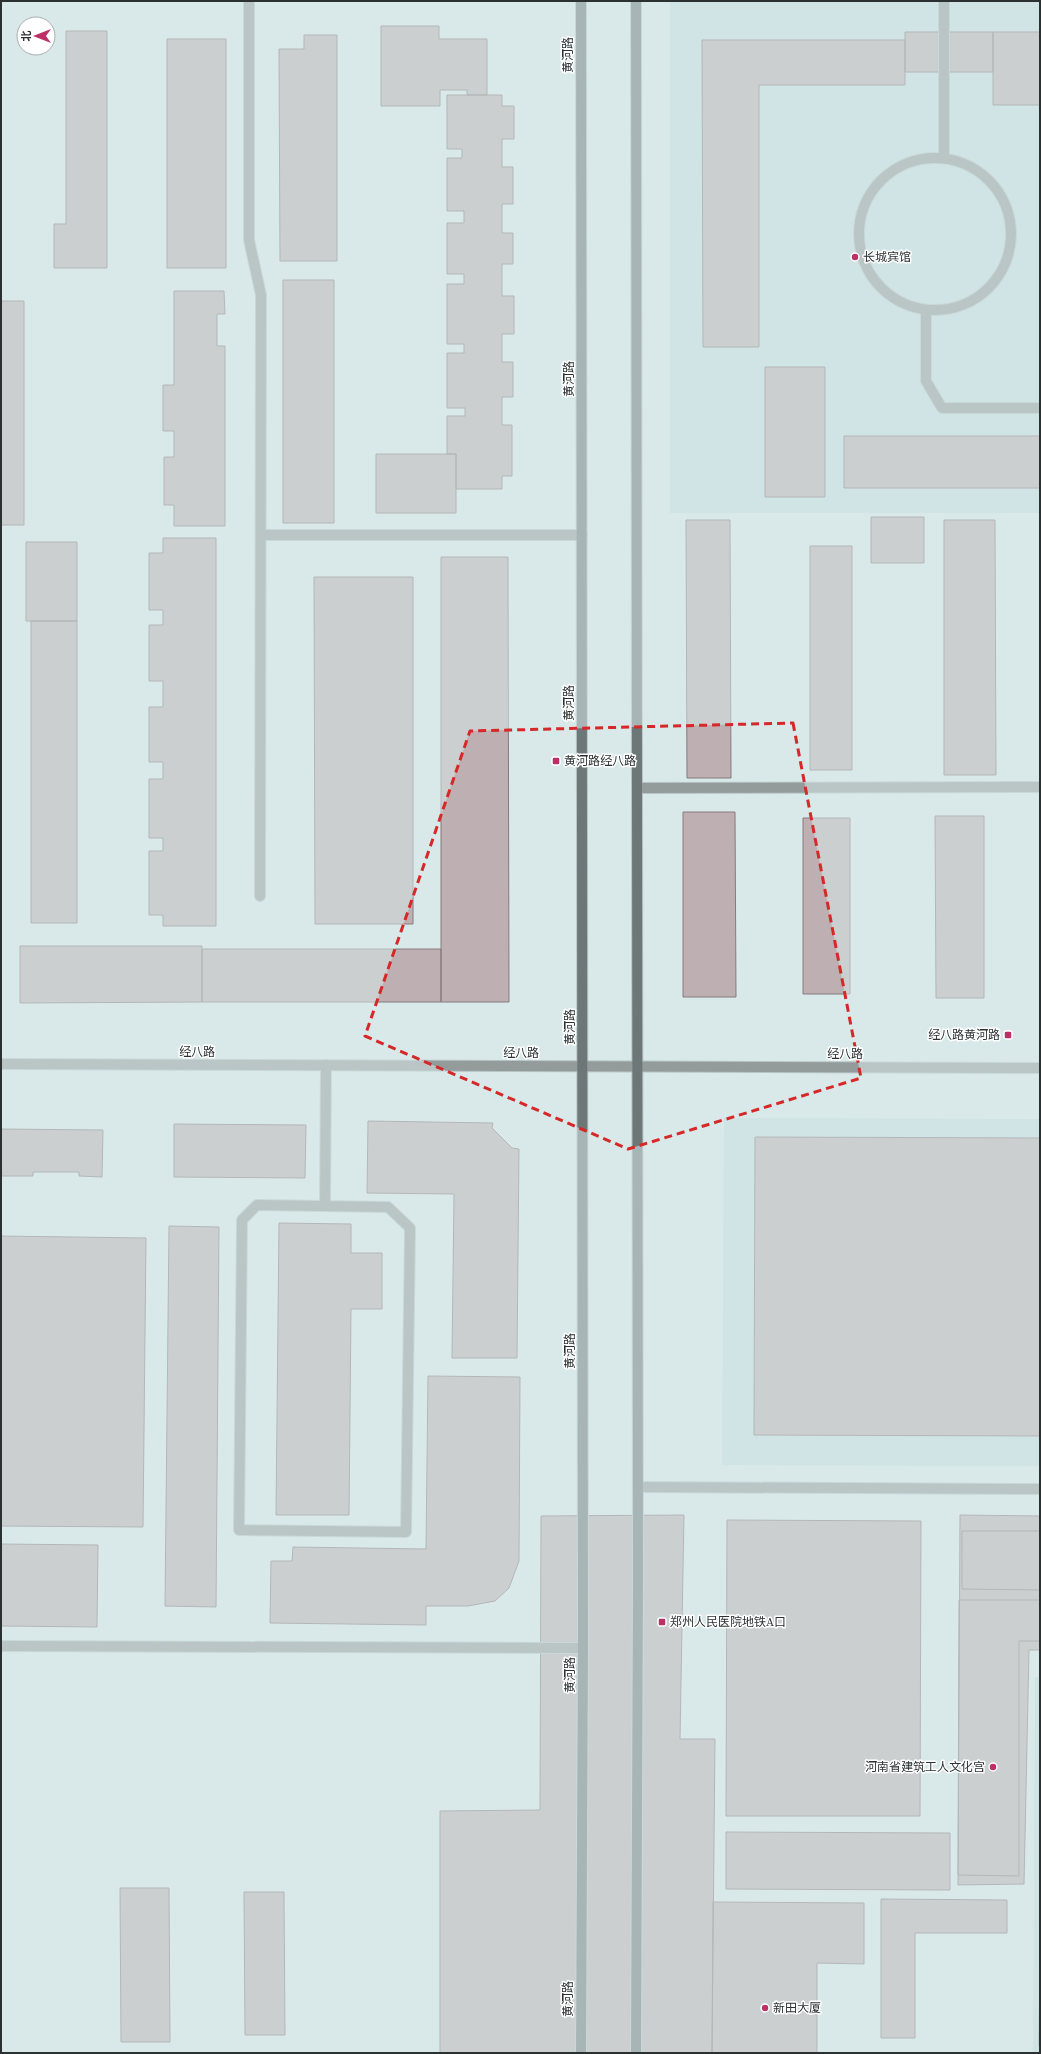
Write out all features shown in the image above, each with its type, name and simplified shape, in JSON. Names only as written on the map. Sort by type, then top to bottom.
[{"type":"main road","name":"黄河路","points":[[581,1],[583,1066],[581,2053]]},
{"type":"main road","points":[[636,1],[638,1487],[636,2053]]},
{"type":"street","points":[[249,1],[249,240],[261,295],[260,896]]},
{"type":"street","points":[[944,1],[944,158]]},
{"type":"street","points":[[925,158],[944,158],[962,162],[978,171],[993,183],[1003,198],[1009,215],[1011,234],[1009,252],[1003,269],[993,284],[978,297],[956,307],[945,310],[926,310],[909,305],[892,297],[879,285],[872,275],[862,254],[859,236],[861,218],[870,195],[877,185],[890,172],[907,163],[925,158]]},
{"type":"street","points":[[926,310],[926,381],[942,408],[1040,408]]},
{"type":"street","points":[[261,535],[582,535]]},
{"type":"street","points":[[637,788],[1040,787]]},
{"type":"street","name":"经八路","points":[[1,1064],[1040,1068]]},
{"type":"street","points":[[325,1206],[326,1065]]},
{"type":"street","points":[[257,1205],[325,1206],[388,1207],[410,1228],[406,1532],[239,1530],[242,1220],[257,1205]]},
{"type":"street","points":[[638,1487],[1040,1489]]},
{"type":"street","points":[[1,1646],[583,1648]]},
{"type":"highlighted area","points":[[793,723],[861,1078],[628,1149],[365,1036],[470,731]]},
{"type":"shaded area","name":"长城宾馆","points":[[670,1],[1040,1],[1040,513],[670,513]]},
{"type":"shaded area","points":[[724,1118],[1040,1119],[1040,1466],[722,1465]]},
{"type":"shaded area","points":[[1035,1677],[1040,1677],[1040,2053],[1033,2053]]},
{"type":"building","points":[[381,26],[439,26],[439,39],[487,39],[487,95],[467,95],[467,90],[440,90],[440,106],[381,106]]},
{"type":"building","points":[[66,31],[107,31],[107,268],[54,268],[54,224],[66,224]]},
{"type":"building","points":[[905,32],[993,32],[993,72],[905,72]]},
{"type":"building","points":[[993,32],[1040,32],[1040,105],[993,105]]},
{"type":"building","points":[[304,35],[337,35],[337,261],[280,261],[279,49],[304,49]]},
{"type":"building","points":[[167,39],[226,39],[226,268],[167,268]]},
{"type":"building","points":[[702,40],[905,40],[905,85],[759,85],[759,347],[703,347]]},
{"type":"building","points":[[447,95],[502,95],[502,106],[514,106],[514,139],[502,139],[502,167],[513,167],[513,204],[502,204],[502,233],[513,233],[513,264],[502,264],[502,296],[514,296],[514,334],[502,334],[502,362],[513,362],[513,397],[502,397],[502,425],[512,425],[512,476],[502,476],[502,489],[456,489],[456,454],[447,454],[447,416],[465,416],[465,408],[447,408],[447,353],[464,353],[464,344],[447,344],[447,284],[464,284],[464,274],[447,274],[447,223],[464,223],[464,211],[447,211],[447,158],[462,158],[462,149],[447,149]]},
{"type":"building","points":[[283,280],[334,280],[334,523],[283,523]]},
{"type":"building","points":[[174,291],[224,291],[225,314],[217,314],[217,346],[225,346],[225,526],[174,526],[174,505],[164,505],[164,457],[174,457],[174,431],[163,431],[163,385],[174,385]]},
{"type":"building","points":[[1,301],[24,301],[24,525],[1,525]]},
{"type":"building","points":[[765,367],[825,367],[825,497],[765,497]]},
{"type":"building","points":[[844,436],[1040,436],[1040,488],[844,488]]},
{"type":"building","points":[[376,454],[456,454],[456,513],[376,513]]},
{"type":"building","points":[[871,517],[924,517],[924,563],[871,563]]},
{"type":"building","points":[[686,520],[730,520],[731,778],[687,778]]},
{"type":"building","points":[[944,520],[995,520],[996,775],[944,775]]},
{"type":"building","points":[[163,538],[216,538],[216,926],[163,926],[163,915],[149,915],[149,851],[163,851],[163,838],[149,838],[149,779],[163,779],[163,762],[149,762],[149,707],[163,707],[163,681],[149,681],[149,625],[163,625],[163,610],[149,610],[149,553],[163,553]]},
{"type":"building","points":[[26,542],[77,542],[77,621],[26,621]]},
{"type":"building","points":[[810,546],[852,546],[852,770],[810,770]]},
{"type":"building","points":[[441,557],[508,557],[509,1002],[441,1002]]},
{"type":"building","points":[[314,577],[413,577],[413,924],[315,924]]},
{"type":"building","points":[[31,621],[77,621],[77,923],[31,923]]},
{"type":"building","points":[[683,812],[735,812],[736,997],[683,997]]},
{"type":"building","points":[[935,816],[984,816],[984,998],[936,998]]},
{"type":"building","points":[[803,818],[850,818],[850,994],[803,994]]},
{"type":"building","points":[[20,946],[202,946],[202,1002],[20,1003]]},
{"type":"building","points":[[202,949],[441,949],[441,1002],[202,1002]]},
{"type":"building","points":[[368,1121],[493,1123],[492,1128],[512,1148],[519,1149],[517,1358],[452,1358],[454,1194],[367,1193]]},
{"type":"building","points":[[174,1124],[306,1125],[305,1178],[174,1177]]},
{"type":"building","points":[[1,1129],[103,1130],[102,1177],[79,1176],[79,1172],[33,1172],[33,1176],[1,1176]]},
{"type":"building","points":[[755,1137],[1040,1138],[1040,1436],[754,1435]]},
{"type":"building","points":[[279,1223],[351,1224],[351,1253],[382,1253],[382,1309],[351,1309],[349,1515],[276,1515]]},
{"type":"building","points":[[169,1226],[219,1227],[216,1607],[165,1606]]},
{"type":"building","points":[[1,1236],[146,1238],[143,1527],[1,1526]]},
{"type":"building","points":[[428,1376],[520,1377],[519,1561],[509,1588],[495,1601],[468,1606],[426,1606],[426,1625],[270,1623],[271,1561],[292,1561],[293,1547],[426,1549]]},
{"type":"building","points":[[684,1515],[680,1739],[715,1739],[712,2053],[440,2053],[440,1811],[540,1810],[541,1516]]},
{"type":"building","name":"河南省建筑工人文化宫","points":[[960,1515],[1040,1516],[1040,1650],[1029,1650],[1024,1884],[958,1885]]},
{"type":"building","points":[[727,1520],[921,1521],[920,1816],[726,1816]]},
{"type":"building","points":[[962,1531],[1040,1531],[1040,1590],[962,1589]]},
{"type":"building","points":[[1,1544],[98,1545],[97,1627],[1,1626]]},
{"type":"building","name":"河南省建筑工人文化宫","points":[[959,1600],[1040,1600],[1040,1641],[1019,1641],[1019,1876],[958,1875]]},
{"type":"building","points":[[726,1832],[950,1833],[950,1890],[726,1889]]},
{"type":"building","points":[[120,1888],[169,1888],[170,2042],[121,2042]]},
{"type":"building","points":[[244,1892],[284,1892],[285,2035],[245,2035]]},
{"type":"building","points":[[881,1899],[1007,1900],[1007,1933],[915,1933],[915,2038],[881,2038]]},
{"type":"building","name":"新田大厦","points":[[713,1902],[864,1903],[864,1964],[817,1963],[817,2053],[712,2053]]},
{"type":"building","points":[[1040,1963],[1040,2046],[1039,2046]]},
{"type":"place","name":"长城宾馆","points":[[855,257]]},
{"type":"place","name":"黄河路经八路","points":[[556,761]]},
{"type":"place","name":"经八路黄河路","points":[[1008,1035]]},
{"type":"place","name":"郑州人民医院地铁A口","points":[[662,1622]]},
{"type":"place","name":"河南省建筑工人文化宫","points":[[993,1767]]},
{"type":"place","name":"新田大厦","points":[[765,2008]]}]
